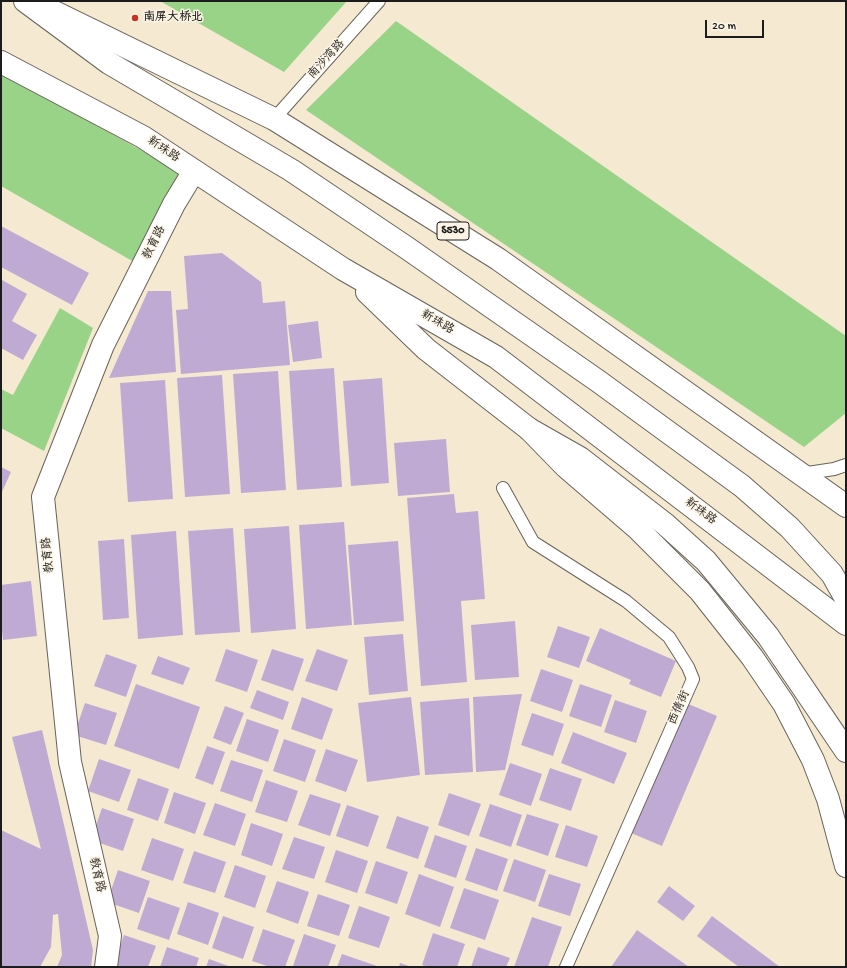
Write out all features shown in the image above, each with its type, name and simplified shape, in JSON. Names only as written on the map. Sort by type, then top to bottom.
[{"type":"main road","points":[[25,1],[109,63],[291,170],[407,248],[598,382],[742,486],[790,528],[832,574],[846,599]]},
{"type":"main road","name":"S530","points":[[32,1],[274,119],[498,259],[846,506]]},
{"type":"main road","name":"新珠路","points":[[1,62],[143,137],[343,269],[496,357],[846,624]]},
{"type":"main road","name":"教育路","points":[[106,967],[110,936],[70,762],[43,497],[103,345],[174,204],[194,171]]},
{"type":"main road","points":[[343,269],[426,349],[530,429],[580,458],[665,524],[706,561],[768,636],[846,751]]},
{"type":"main road","points":[[530,429],[566,467],[638,529],[700,590],[752,657],[784,704],[813,760],[828,799],[846,866]]},
{"type":"lane","name":"南沙湾路","points":[[274,119],[379,1]]},
{"type":"lane","points":[[801,474],[846,465]]},
{"type":"lane","name":"西倩街","points":[[503,488],[533,542],[626,601],[669,637],[688,667],[692,679],[566,967]]},
{"type":"green space","points":[[160,1],[347,1],[284,72]]},
{"type":"green space","points":[[396,21],[846,336],[846,413],[804,447],[306,110]]},
{"type":"green space","points":[[1,72],[182,173],[134,262],[1,186]]},
{"type":"green space","points":[[60,308],[93,328],[44,451],[1,428],[1,389],[13,395]]},
{"type":"building","points":[[1,226],[89,273],[72,305],[1,267]]},
{"type":"building","points":[[222,253],[261,282],[263,303],[285,301],[290,365],[181,374],[176,310],[188,309],[184,256]]},
{"type":"building","points":[[2,280],[27,294],[12,321],[37,335],[23,360],[1,348]]},
{"type":"building","points":[[148,291],[171,291],[176,372],[109,378]]},
{"type":"building","points":[[318,321],[322,358],[293,362],[288,325]]},
{"type":"building","points":[[334,368],[342,487],[297,490],[289,371]]},
{"type":"building","points":[[278,371],[286,490],[241,493],[233,374]]},
{"type":"building","points":[[222,375],[230,494],[185,497],[177,378]]},
{"type":"building","points":[[382,378],[389,483],[351,486],[343,381]]},
{"type":"building","points":[[165,380],[173,499],[128,502],[120,383]]},
{"type":"building","points":[[446,439],[450,492],[398,496],[394,443]]},
{"type":"building","points":[[1,467],[11,472],[1,494]]},
{"type":"building","points":[[454,494],[456,513],[478,511],[485,599],[461,601],[467,682],[421,686],[407,498]]},
{"type":"building","points":[[344,522],[352,625],[306,629],[299,525]]},
{"type":"building","points":[[289,526],[296,629],[251,633],[244,529]]},
{"type":"building","points":[[233,528],[240,632],[195,635],[188,531]]},
{"type":"building","points":[[176,531],[183,635],[138,639],[131,535]]},
{"type":"building","points":[[124,539],[129,618],[103,620],[98,541]]},
{"type":"building","points":[[398,541],[404,621],[354,625],[348,545]]},
{"type":"building","points":[[31,581],[37,636],[3,640],[1,621],[1,585]]},
{"type":"building","points":[[515,621],[519,677],[475,680],[471,625]]},
{"type":"building","points":[[558,626],[590,637],[579,668],[547,657]]},
{"type":"building","points":[[600,628],[676,661],[661,697],[629,684],[631,680],[586,661]]},
{"type":"building","points":[[403,634],[408,691],[369,695],[364,637]]},
{"type":"building","points":[[226,649],[258,660],[247,692],[215,681]]},
{"type":"building","points":[[272,649],[304,659],[293,691],[261,680]]},
{"type":"building","points":[[317,649],[348,660],[337,691],[305,681]]},
{"type":"building","points":[[106,654],[137,665],[126,697],[94,686]]},
{"type":"building","points":[[158,656],[190,668],[183,685],[151,674]]},
{"type":"building","points":[[541,669],[573,680],[562,712],[530,701]]},
{"type":"building","points":[[136,684],[200,707],[179,769],[114,746]]},
{"type":"building","points":[[580,684],[612,695],[601,727],[569,716]]},
{"type":"building","points":[[257,690],[289,702],[283,720],[250,708]]},
{"type":"building","points":[[522,694],[505,770],[476,772],[473,697]]},
{"type":"building","points":[[302,697],[333,709],[322,740],[291,729]]},
{"type":"building","points":[[411,697],[420,775],[367,782],[358,703]]},
{"type":"building","points":[[469,698],[473,772],[425,775],[420,702]]},
{"type":"building","points":[[615,700],[647,711],[636,743],[604,732]]},
{"type":"building","points":[[85,703],[117,713],[106,745],[74,735]]},
{"type":"building","points":[[686,703],[717,716],[662,846],[631,833]]},
{"type":"building","points":[[225,706],[244,713],[231,745],[213,738]]},
{"type":"building","points":[[532,713],[564,724],[553,756],[521,745]]},
{"type":"building","points":[[247,719],[279,730],[268,762],[236,751]]},
{"type":"building","points":[[42,730],[93,950],[91,967],[57,967],[62,955],[58,914],[53,915],[51,947],[40,967],[1,967],[1,830],[41,849],[12,737]]},
{"type":"building","points":[[573,732],[627,753],[614,784],[561,763]]},
{"type":"building","points":[[284,739],[316,750],[305,782],[273,771]]},
{"type":"building","points":[[207,746],[225,752],[213,785],[195,778]]},
{"type":"building","points":[[326,749],[358,760],[346,792],[315,781]]},
{"type":"building","points":[[99,759],[131,770],[119,802],[88,791]]},
{"type":"building","points":[[231,760],[263,770],[252,802],[220,791]]},
{"type":"building","points":[[510,763],[542,774],[531,806],[499,795]]},
{"type":"building","points":[[550,768],[582,779],[571,811],[539,800]]},
{"type":"building","points":[[138,778],[169,789],[158,821],[127,810]]},
{"type":"building","points":[[266,780],[298,791],[287,822],[255,812]]},
{"type":"building","points":[[174,792],[206,803],[195,834],[164,823]]},
{"type":"building","points":[[449,793],[481,804],[469,836],[438,825]]},
{"type":"building","points":[[310,794],[341,804],[330,836],[298,825]]},
{"type":"building","points":[[215,803],[246,814],[235,846],[203,835]]},
{"type":"building","points":[[490,804],[522,815],[511,847],[479,836]]},
{"type":"building","points":[[347,805],[379,816],[368,847],[336,836]]},
{"type":"building","points":[[102,808],[134,819],[123,851],[91,840]]},
{"type":"building","points":[[527,814],[559,824],[548,856],[516,845]]},
{"type":"building","points":[[397,816],[429,827],[418,859],[386,848]]},
{"type":"building","points":[[251,823],[283,834],[272,866],[241,855]]},
{"type":"building","points":[[566,825],[598,836],[587,867],[555,857]]},
{"type":"building","points":[[435,835],[467,846],[456,878],[424,867]]},
{"type":"building","points":[[294,837],[325,847],[314,879],[282,869]]},
{"type":"building","points":[[152,838],[184,849],[173,881],[141,870]]},
{"type":"building","points":[[476,848],[508,859],[497,891],[465,880]]},
{"type":"building","points":[[336,850],[368,861],[357,893],[325,882]]},
{"type":"building","points":[[194,851],[226,862],[215,893],[183,883]]},
{"type":"building","points":[[514,859],[546,870],[535,902],[503,891]]},
{"type":"building","points":[[376,861],[408,872],[397,904],[365,893]]},
{"type":"building","points":[[235,865],[266,876],[255,908],[224,897]]},
{"type":"building","points":[[118,870],[150,881],[139,913],[107,902]]},
{"type":"building","points":[[419,874],[454,887],[440,927],[405,914]]},
{"type":"building","points":[[549,874],[581,884],[570,916],[538,906]]},
{"type":"building","points":[[277,881],[309,892],[298,924],[266,912]]},
{"type":"building","points":[[669,886],[695,906],[683,921],[657,902]]},
{"type":"building","points":[[464,888],[499,900],[485,940],[450,928]]},
{"type":"building","points":[[318,894],[350,905],[339,936],[307,926]]},
{"type":"building","points":[[148,897],[180,908],[169,940],[137,929]]},
{"type":"building","points":[[188,902],[219,913],[208,945],[177,934]]},
{"type":"building","points":[[359,906],[390,917],[379,948],[348,938]]},
{"type":"building","points":[[223,916],[254,927],[243,959],[212,948]]},
{"type":"building","points":[[712,916],[780,967],[739,967],[697,936]]},
{"type":"building","points":[[532,917],[562,927],[548,967],[514,967]]},
{"type":"building","points":[[263,929],[295,940],[285,967],[270,967],[252,961]]},
{"type":"building","points":[[637,930],[689,967],[611,967]]},
{"type":"building","points":[[433,933],[465,944],[457,967],[429,967],[422,965]]},
{"type":"building","points":[[304,934],[336,945],[328,967],[293,966]]},
{"type":"building","points":[[124,935],[156,946],[148,967],[113,967]]},
{"type":"building","points":[[167,947],[199,958],[196,967],[160,967]]},
{"type":"building","points":[[478,947],[510,958],[506,967],[471,967]]},
{"type":"building","points":[[342,954],[377,966],[377,967],[337,967]]},
{"type":"building","points":[[209,959],[231,967],[206,967]]},
{"type":"building","points":[[400,963],[412,967],[399,967]]},
{"type":"place","name":"南屏大桥北","points":[[135,18]]}]
